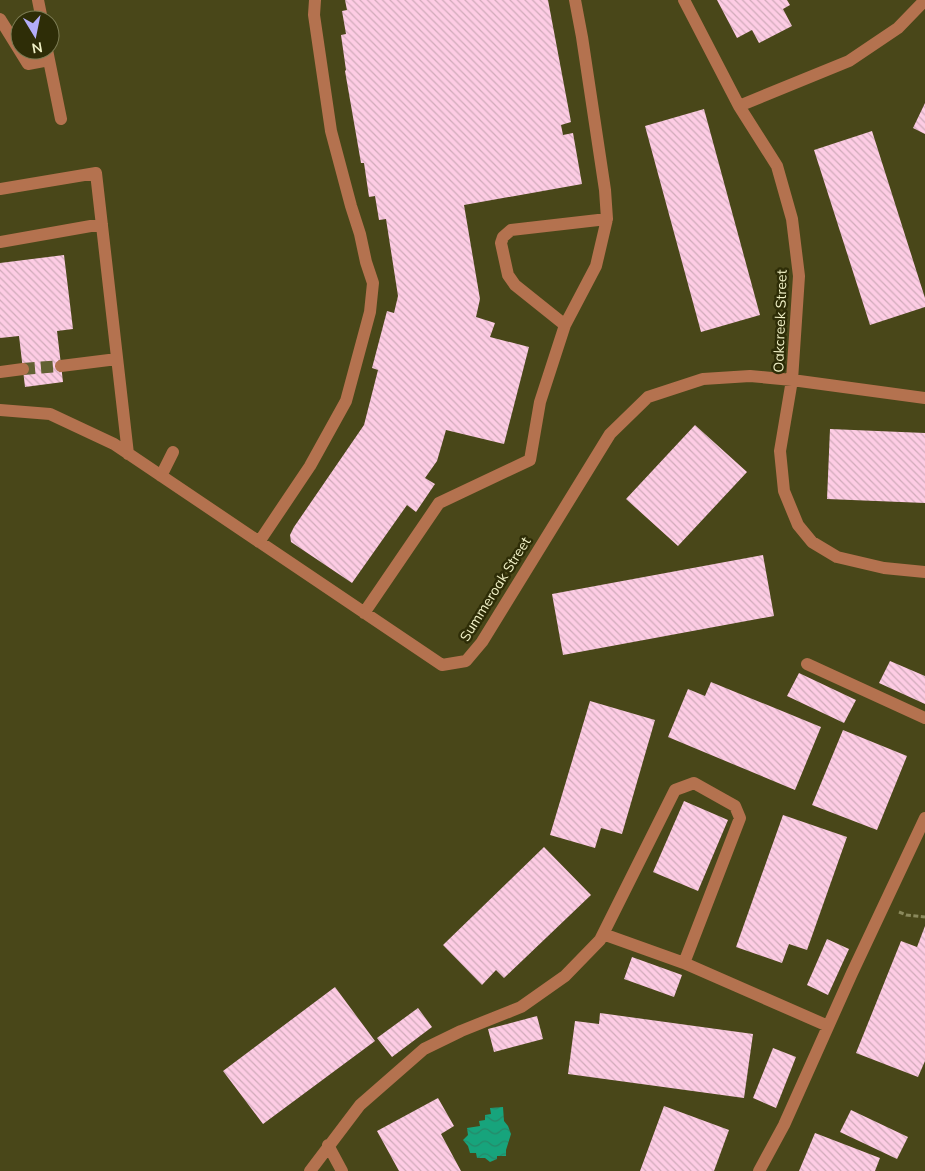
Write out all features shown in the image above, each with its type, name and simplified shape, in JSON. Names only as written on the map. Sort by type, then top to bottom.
[{"type":"street","points":[[260,542],[310,466],[346,400],[370,312],[373,283],[331,131],[314,15],[316,0]]},
{"type":"street","points":[[364,613],[439,503],[530,460],[540,402],[565,325],[596,266],[607,219],[605,190],[575,0]]},
{"type":"street","name":"Oakcreek Street","points":[[684,0],[738,106],[777,166],[792,219],[799,276],[792,380],[780,451],[784,491],[798,525],[812,542],[837,557],[884,568],[925,572]]},
{"type":"street","points":[[738,106],[849,61],[898,28],[923,5]]},
{"type":"street","points":[[0,20],[10,36]]},
{"type":"street","points":[[25,60],[28,64],[37,60]]},
{"type":"street","points":[[49,60],[61,119]]},
{"type":"street","points":[[0,188],[96,174],[128,454]]},
{"type":"street","points":[[565,325],[515,285],[508,275],[501,243],[503,237],[511,230],[607,219]]},
{"type":"street","points":[[0,242],[102,224]]},
{"type":"street","points":[[61,366],[117,360]]},
{"type":"street","points":[[0,372],[23,370]]},
{"type":"street","name":"Summeroak Street","points":[[0,410],[50,414],[114,444],[442,666],[466,661],[482,642],[610,434],[648,396],[703,379],[750,376],[925,398]]},
{"type":"street","points":[[161,476],[172,452]]},
{"type":"street","points":[[807,664],[925,718]]},
{"type":"street","points":[[310,1171],[360,1105],[424,1050],[461,1031],[521,1007],[565,976],[600,940],[675,790],[694,783],[736,806],[740,818],[684,963]]},
{"type":"street","points":[[759,1171],[784,1125],[925,818]]},
{"type":"street","points":[[603,934],[684,963],[828,1026]]},
{"type":"street","points":[[328,1145],[342,1171]]},
{"type":"path","points":[[885,903],[906,915],[925,917]]},
{"type":"water","points":[[503,1107],[504,1121],[511,1134],[506,1156],[497,1156],[497,1159],[490,1162],[485,1158],[477,1158],[476,1153],[470,1153],[468,1146],[463,1140],[468,1135],[467,1128],[480,1126],[479,1121],[485,1120],[485,1115],[491,1114],[490,1108]]},
{"type":"building","points":[[345,0],[548,0],[571,122],[561,125],[563,135],[573,133],[582,184],[464,205],[480,299],[476,317],[495,323],[490,337],[529,347],[504,444],[446,430],[437,461],[425,478],[435,484],[416,512],[407,505],[352,583],[291,542],[290,535],[364,425],[378,370],[372,368],[387,311],[394,313],[398,296],[386,219],[379,220],[375,196],[369,197],[364,163],[361,163],[345,71],[341,35],[346,34],[342,11],[347,10]]},
{"type":"building","points":[[717,0],[787,0],[790,5],[783,9],[792,26],[759,43],[752,30],[737,38]]},
{"type":"building","points":[[925,103],[925,134],[913,128]]},
{"type":"building","points":[[704,109],[760,315],[701,332],[645,126]]},
{"type":"building","points":[[872,131],[925,298],[925,307],[870,325],[814,150]]},
{"type":"building","points":[[64,255],[73,329],[57,331],[63,382],[25,387],[19,336],[0,338],[0,263]]},
{"type":"building","points":[[695,425],[747,472],[678,546],[626,499]]},
{"type":"building","points":[[830,429],[925,433],[925,503],[827,499]]},
{"type":"building","points":[[763,555],[774,616],[563,655],[552,594]]},
{"type":"building","points":[[890,661],[925,676],[925,704],[879,683]]},
{"type":"building","points":[[799,673],[856,700],[844,723],[787,696]]},
{"type":"building","points":[[711,682],[821,727],[795,790],[668,737],[688,689],[705,696]]},
{"type":"building","points":[[590,701],[655,720],[622,834],[601,828],[595,848],[550,835]]},
{"type":"building","points":[[843,730],[907,756],[877,830],[812,805]]},
{"type":"building","points":[[684,801],[728,820],[698,891],[653,872]]},
{"type":"building","points":[[783,815],[847,837],[807,950],[789,944],[782,963],[736,947]]},
{"type":"building","points":[[544,847],[591,895],[504,978],[496,970],[482,985],[443,945]]},
{"type":"building","points":[[925,926],[925,1061],[918,1077],[856,1053],[901,941],[917,947]]},
{"type":"building","points":[[827,939],[849,949],[828,995],[807,985]]},
{"type":"building","points":[[632,957],[682,975],[674,997],[624,979]]},
{"type":"building","points":[[335,987],[375,1041],[263,1124],[223,1071]]},
{"type":"building","points":[[418,1008],[432,1027],[392,1057],[377,1038]]},
{"type":"building","points":[[600,1013],[753,1034],[744,1098],[568,1074],[575,1021],[599,1024]]},
{"type":"building","points":[[537,1016],[543,1039],[494,1052],[488,1029]]},
{"type":"building","points":[[773,1048],[796,1057],[776,1108],[753,1098]]},
{"type":"building","points":[[438,1098],[454,1126],[441,1134],[461,1171],[399,1171],[377,1131]]},
{"type":"building","points":[[664,1106],[729,1130],[714,1171],[640,1171]]},
{"type":"building","points":[[851,1110],[908,1137],[897,1159],[840,1132]]},
{"type":"building","points":[[815,1133],[880,1158],[875,1171],[799,1171]]},
{"type":"tunnel","points":[[23,369],[61,366]]}]
